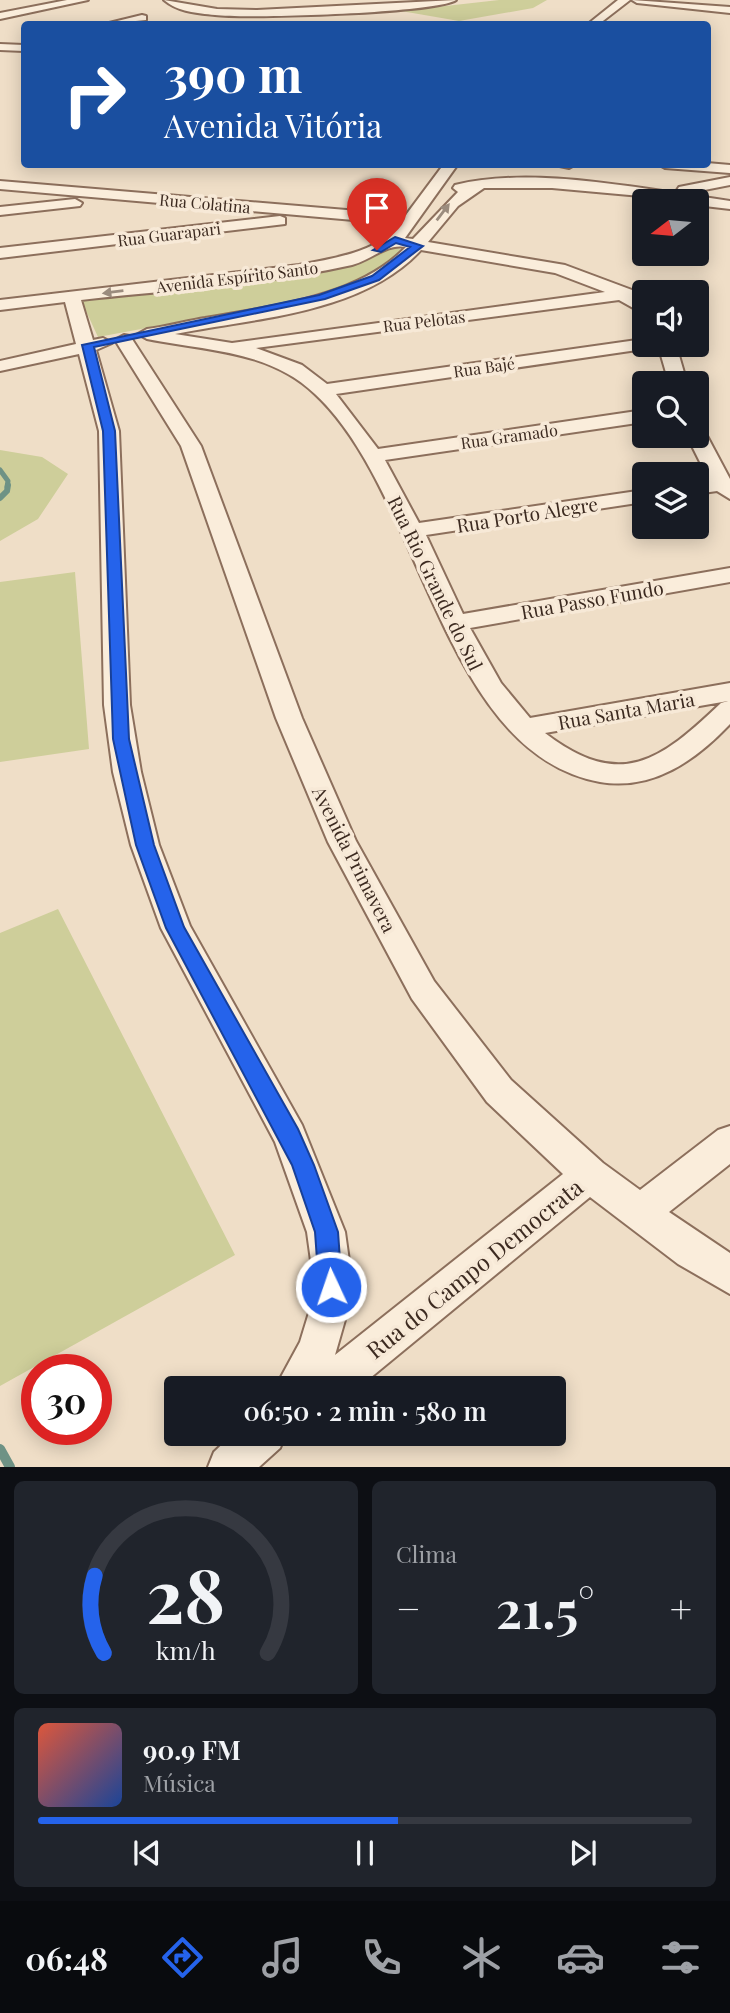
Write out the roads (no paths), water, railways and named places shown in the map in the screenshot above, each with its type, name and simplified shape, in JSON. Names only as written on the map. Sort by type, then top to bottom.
[{"type":"street","points":[[1,12],[83,0]]},
{"type":"street","points":[[170,1],[184,0]]},
{"type":"street","points":[[170,1],[190,10],[314,13],[451,0]]},
{"type":"street","points":[[582,21],[603,0]]},
{"type":"street","points":[[614,0],[624,0]]},
{"type":"street","points":[[597,21],[624,0]]},
{"type":"street","points":[[637,0],[730,10]]},
{"type":"street","points":[[244,21],[249,12]]},
{"type":"street","points":[[308,21],[314,13]]},
{"type":"street","points":[[126,21],[142,18]]},
{"type":"street","points":[[711,154],[730,156]]},
{"type":"street","points":[[711,168],[730,169]]},
{"type":"street","points":[[0,366],[88,345],[278,307],[352,288],[376,278],[416,248],[452,201],[465,174],[632,191]]},
{"type":"street","name":"Avenida Espírito Santo","points":[[0,306],[319,267],[351,260],[395,240],[411,220],[465,174]]},
{"type":"street","points":[[629,191],[669,191],[725,183]]},
{"type":"street","points":[[725,183],[716,195],[730,207]]},
{"type":"street","name":"Rua Colatina","points":[[0,185],[411,220]]},
{"type":"street","points":[[0,211],[136,197]]},
{"type":"street","points":[[709,203],[730,207]]},
{"type":"street","name":"Rua Guarapari","points":[[0,253],[338,214]]},
{"type":"street","points":[[395,240],[416,248],[568,269],[632,299]]},
{"type":"street","name":"Rua Pelotas","points":[[222,347],[626,294]]},
{"type":"street","points":[[72,297],[88,345],[109,431],[121,739],[145,845],[176,928],[290,1136],[326,1232],[331,1268],[330,1306],[317,1351],[302,1376]]},
{"type":"street","name":"Rua Rio Grande do Sul","points":[[135,337],[258,354],[295,369],[324,390],[373,456],[455,623],[492,691],[522,728],[548,754],[596,772],[627,773],[659,765],[681,755],[730,709]]},
{"type":"street","name":"Avenida Primavera","points":[[135,337],[191,446],[294,730],[342,842],[423,990],[499,1091],[590,1175],[691,1251],[730,1275]]},
{"type":"street","name":"Rua Bajé","points":[[324,390],[632,347]]},
{"type":"street","name":"Rua Gramado","points":[[373,456],[632,418]]},
{"type":"street","points":[[704,448],[726,488]]},
{"type":"street","name":"Rua Porto Alegre","points":[[411,531],[632,498]]},
{"type":"street","name":"Rua Passo Fundo","points":[[455,623],[730,575]]},
{"type":"street","name":"Rua Santa Maria","points":[[522,728],[730,692]]},
{"type":"street","points":[[640,1213],[730,1142]]},
{"type":"street","name":"Rua do Campo Democrata","points":[[341,1376],[590,1175]]},
{"type":"street","points":[[229,1467],[251,1446]]},
{"type":"waterway","points":[[0,470],[8,481],[7,487]]},
{"type":"waterway","points":[[0,498],[7,491],[8,485]]},
{"type":"waterway","points":[[0,1449],[10,1467]]}]
